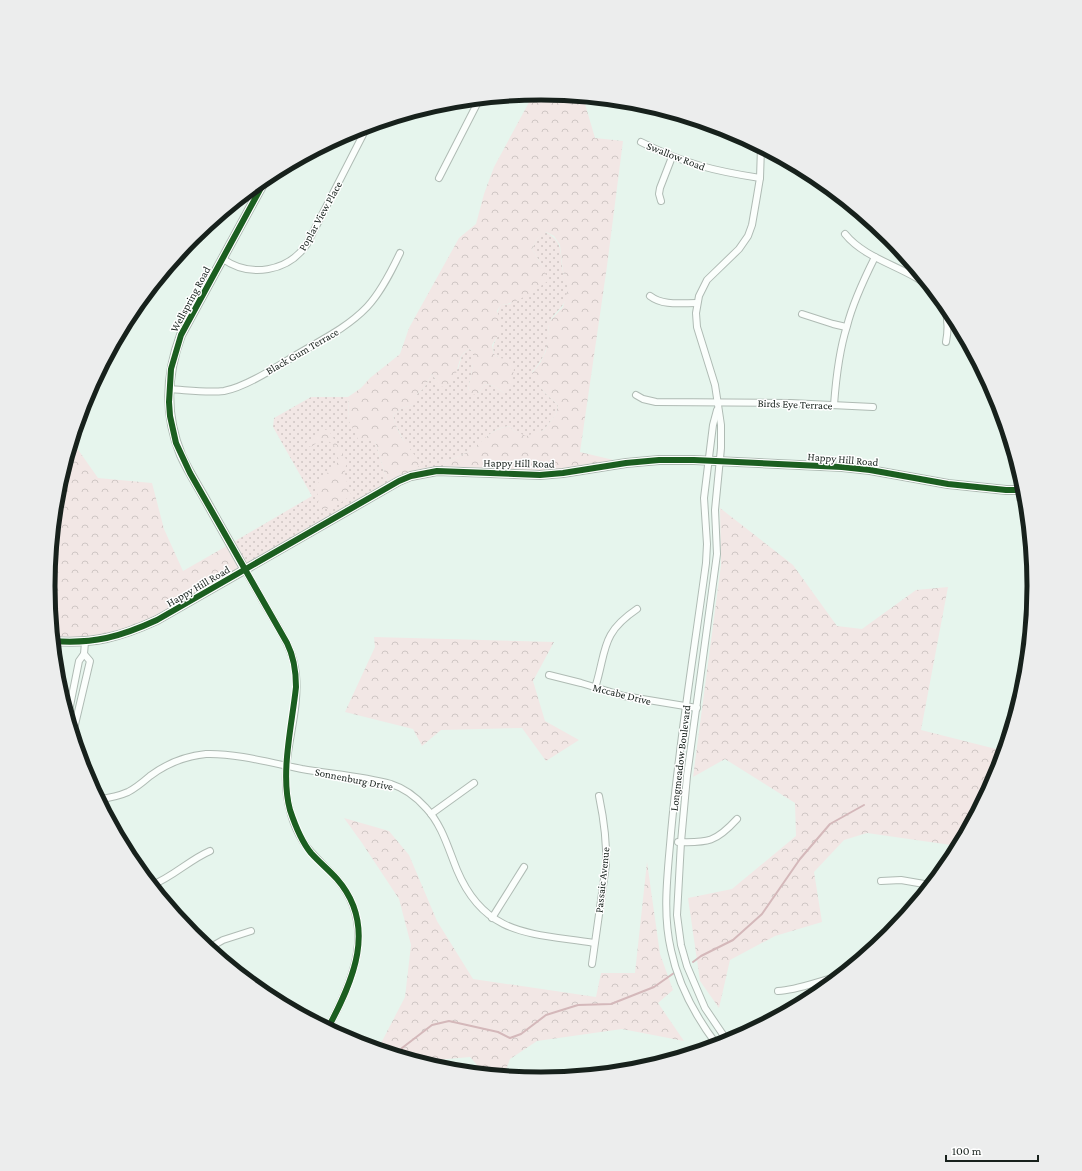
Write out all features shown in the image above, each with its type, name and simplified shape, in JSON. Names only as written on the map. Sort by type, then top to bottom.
[{"type":"street","points":[[439,178],[477,104]]},
{"type":"street","name":"Poplar View Place","points":[[223,259],[243,269],[259,270],[283,266],[296,258],[307,244],[364,133]]},
{"type":"street","name":"Swallow Road","points":[[641,142],[672,157],[704,168],[760,178]]},
{"type":"street","points":[[650,296],[655,300],[664,303],[697,303],[707,280],[739,250],[748,236],[752,225],[760,178],[761,153]]},
{"type":"street","points":[[661,201],[659,194],[660,188],[672,157]]},
{"type":"street","name":"Wellspring Road","points":[[245,570],[181,456],[170,416],[169,389],[174,358],[181,335],[261,188]]},
{"type":"street","points":[[845,234],[857,247],[917,278]]},
{"type":"street","name":"Black Gum Terrace","points":[[169,389],[214,392],[234,388],[333,334],[356,317],[374,299],[400,253]]},
{"type":"street","points":[[834,405],[837,374],[846,327],[860,287],[875,257]]},
{"type":"street","name":"Longmeadow Boulevard","points":[[697,303],[697,327],[715,385],[721,425],[720,461],[715,502],[717,538],[716,565],[687,776],[681,842],[677,915],[680,945],[686,966],[698,994],[713,1022],[724,1036]]},
{"type":"street","points":[[802,314],[846,327]]},
{"type":"street","points":[[946,317],[948,329],[946,342]]},
{"type":"street","name":"Birds Eye Terrace","points":[[636,395],[643,399],[656,402],[718,405],[834,405],[872,407]]},
{"type":"street","name":"Longmeadow Boulevard","points":[[714,1040],[689,999],[681,981],[671,950],[667,916],[676,778],[706,563],[707,544],[704,498],[710,460],[713,425],[718,405]]},
{"type":"street","name":"Happy Hill Road","points":[[58,641],[85,642],[118,636],[149,624],[168,615],[399,481],[424,473],[445,470],[540,475],[626,463],[672,460],[710,460],[842,467],[870,470],[948,484],[1018,490]]},
{"type":"street","points":[[245,570],[288,644],[295,666],[296,687],[286,766],[287,795],[290,810],[301,837],[312,853],[331,872],[342,886],[351,902],[357,920],[359,943],[353,971],[345,994],[330,1023]]},
{"type":"street","points":[[595,688],[607,640],[620,623],[637,609]]},
{"type":"street","points":[[70,704],[79,661],[84,654],[85,642]]},
{"type":"street","points":[[75,723],[90,661],[84,654]]},
{"type":"street","name":"Mccabe Drive","points":[[549,675],[624,696],[697,708]]},
{"type":"street","name":"Sonnenburg Drive","points":[[104,798],[128,792],[163,768],[197,755],[225,755],[336,773],[392,784],[418,800],[431,814],[444,837],[457,870],[467,890],[478,905],[492,918],[512,928],[525,932],[594,943]]},
{"type":"street","points":[[431,814],[474,783]]},
{"type":"street","name":"Passaic Avenue","points":[[592,964],[607,849],[599,796]]},
{"type":"street","points":[[671,842],[700,843],[714,839],[730,828],[737,819]]},
{"type":"street","points":[[157,883],[164,880],[195,858],[210,851]]},
{"type":"street","points":[[492,918],[524,867]]},
{"type":"street","points":[[881,882],[901,880],[924,884]]},
{"type":"street","points":[[214,945],[223,940],[251,931]]},
{"type":"street","points":[[778,991],[792,989],[826,979]]},
{"type":"green space","points":[[530,100],[584,102],[595,138],[623,141],[607,266],[580,452],[626,463],[563,473],[448,470],[444,462],[469,451],[493,432],[503,427],[509,426],[514,431],[526,436],[544,430],[556,414],[558,405],[544,392],[532,373],[540,363],[546,351],[549,335],[549,322],[563,307],[568,289],[563,272],[560,245],[554,236],[546,232],[537,239],[532,249],[543,267],[548,281],[520,299],[501,305],[497,311],[501,321],[498,335],[492,345],[494,354],[499,358],[507,359],[514,368],[512,384],[504,393],[494,386],[485,384],[478,394],[472,395],[468,391],[473,364],[473,351],[469,349],[462,355],[455,376],[449,384],[439,387],[432,374],[424,388],[417,394],[414,405],[402,408],[393,415],[400,435],[421,463],[407,478],[399,481],[387,481],[375,441],[359,441],[349,421],[348,397],[361,388],[370,378],[400,354],[409,328],[459,238],[476,224],[484,194],[494,167]]},
{"type":"green space","points":[[545,232],[556,240],[560,249],[563,272],[568,285],[568,290],[566,300],[550,321],[547,347],[539,364],[532,372],[544,392],[558,405],[556,414],[544,430],[526,437],[514,431],[509,426],[502,428],[492,433],[471,450],[444,462],[448,470],[411,476],[404,441],[395,424],[393,415],[402,408],[413,405],[417,394],[424,388],[432,374],[436,380],[458,369],[462,355],[469,349],[473,351],[473,364],[468,391],[478,394],[485,384],[494,386],[504,393],[499,358],[494,354],[493,348],[498,332],[497,317],[499,309],[501,305],[510,304],[543,267],[532,249],[537,239]]},
{"type":"green space","points":[[311,397],[348,397],[349,421],[375,441],[387,481],[399,481],[245,570],[230,544],[312,496],[273,427],[274,418]]},
{"type":"green space","points":[[328,429],[347,461],[344,475],[351,495],[331,508],[317,509],[319,497],[314,487],[339,461],[334,445],[324,438],[311,447],[304,444]]},
{"type":"green space","points":[[76,447],[98,478],[152,483],[164,529],[183,571],[230,544],[245,570],[118,636],[58,641],[55,586],[56,554],[64,491]]},
{"type":"green space","points":[[720,508],[793,565],[837,626],[862,629],[916,590],[948,587],[921,730],[998,750],[977,800],[952,845],[867,833],[844,840],[814,872],[822,922],[775,936],[730,960],[719,1008],[700,981],[688,898],[732,889],[796,836],[795,803],[725,759],[693,777],[721,565]]},
{"type":"green space","points":[[374,637],[554,642],[533,681],[545,721],[579,740],[546,761],[522,728],[441,730],[422,746],[413,729],[345,712],[375,647]]},
{"type":"green space","points":[[344,818],[389,831],[409,855],[437,921],[473,979],[596,997],[601,973],[635,973],[647,862],[660,954],[673,990],[658,1003],[684,1041],[622,1029],[537,1041],[510,1059],[506,1070],[479,1067],[470,1057],[437,1060],[380,1044],[405,997],[411,945],[399,899]]},
{"type":"waterway","points":[[693,962],[701,956],[733,940],[762,914],[800,859],[830,824],[864,805]]},
{"type":"waterway","points":[[401,1051],[402,1048],[432,1025],[449,1021],[498,1032],[510,1038],[521,1034],[546,1015],[578,1005],[611,1004],[654,987],[674,973]]},
{"type":"cycle path","points":[[261,189],[181,335],[171,369],[169,402],[170,416],[176,443],[190,473],[287,643],[293,659],[296,687],[286,765],[287,796],[290,810],[307,848],[337,879],[349,897],[356,916],[359,934],[353,973],[346,992],[330,1023]]},
{"type":"cycle path","points":[[58,641],[68,642],[106,638],[131,631],[157,620],[399,481],[411,476],[437,471],[540,475],[626,463],[659,460],[694,460],[842,467],[870,470],[948,484],[1018,490]]}]
